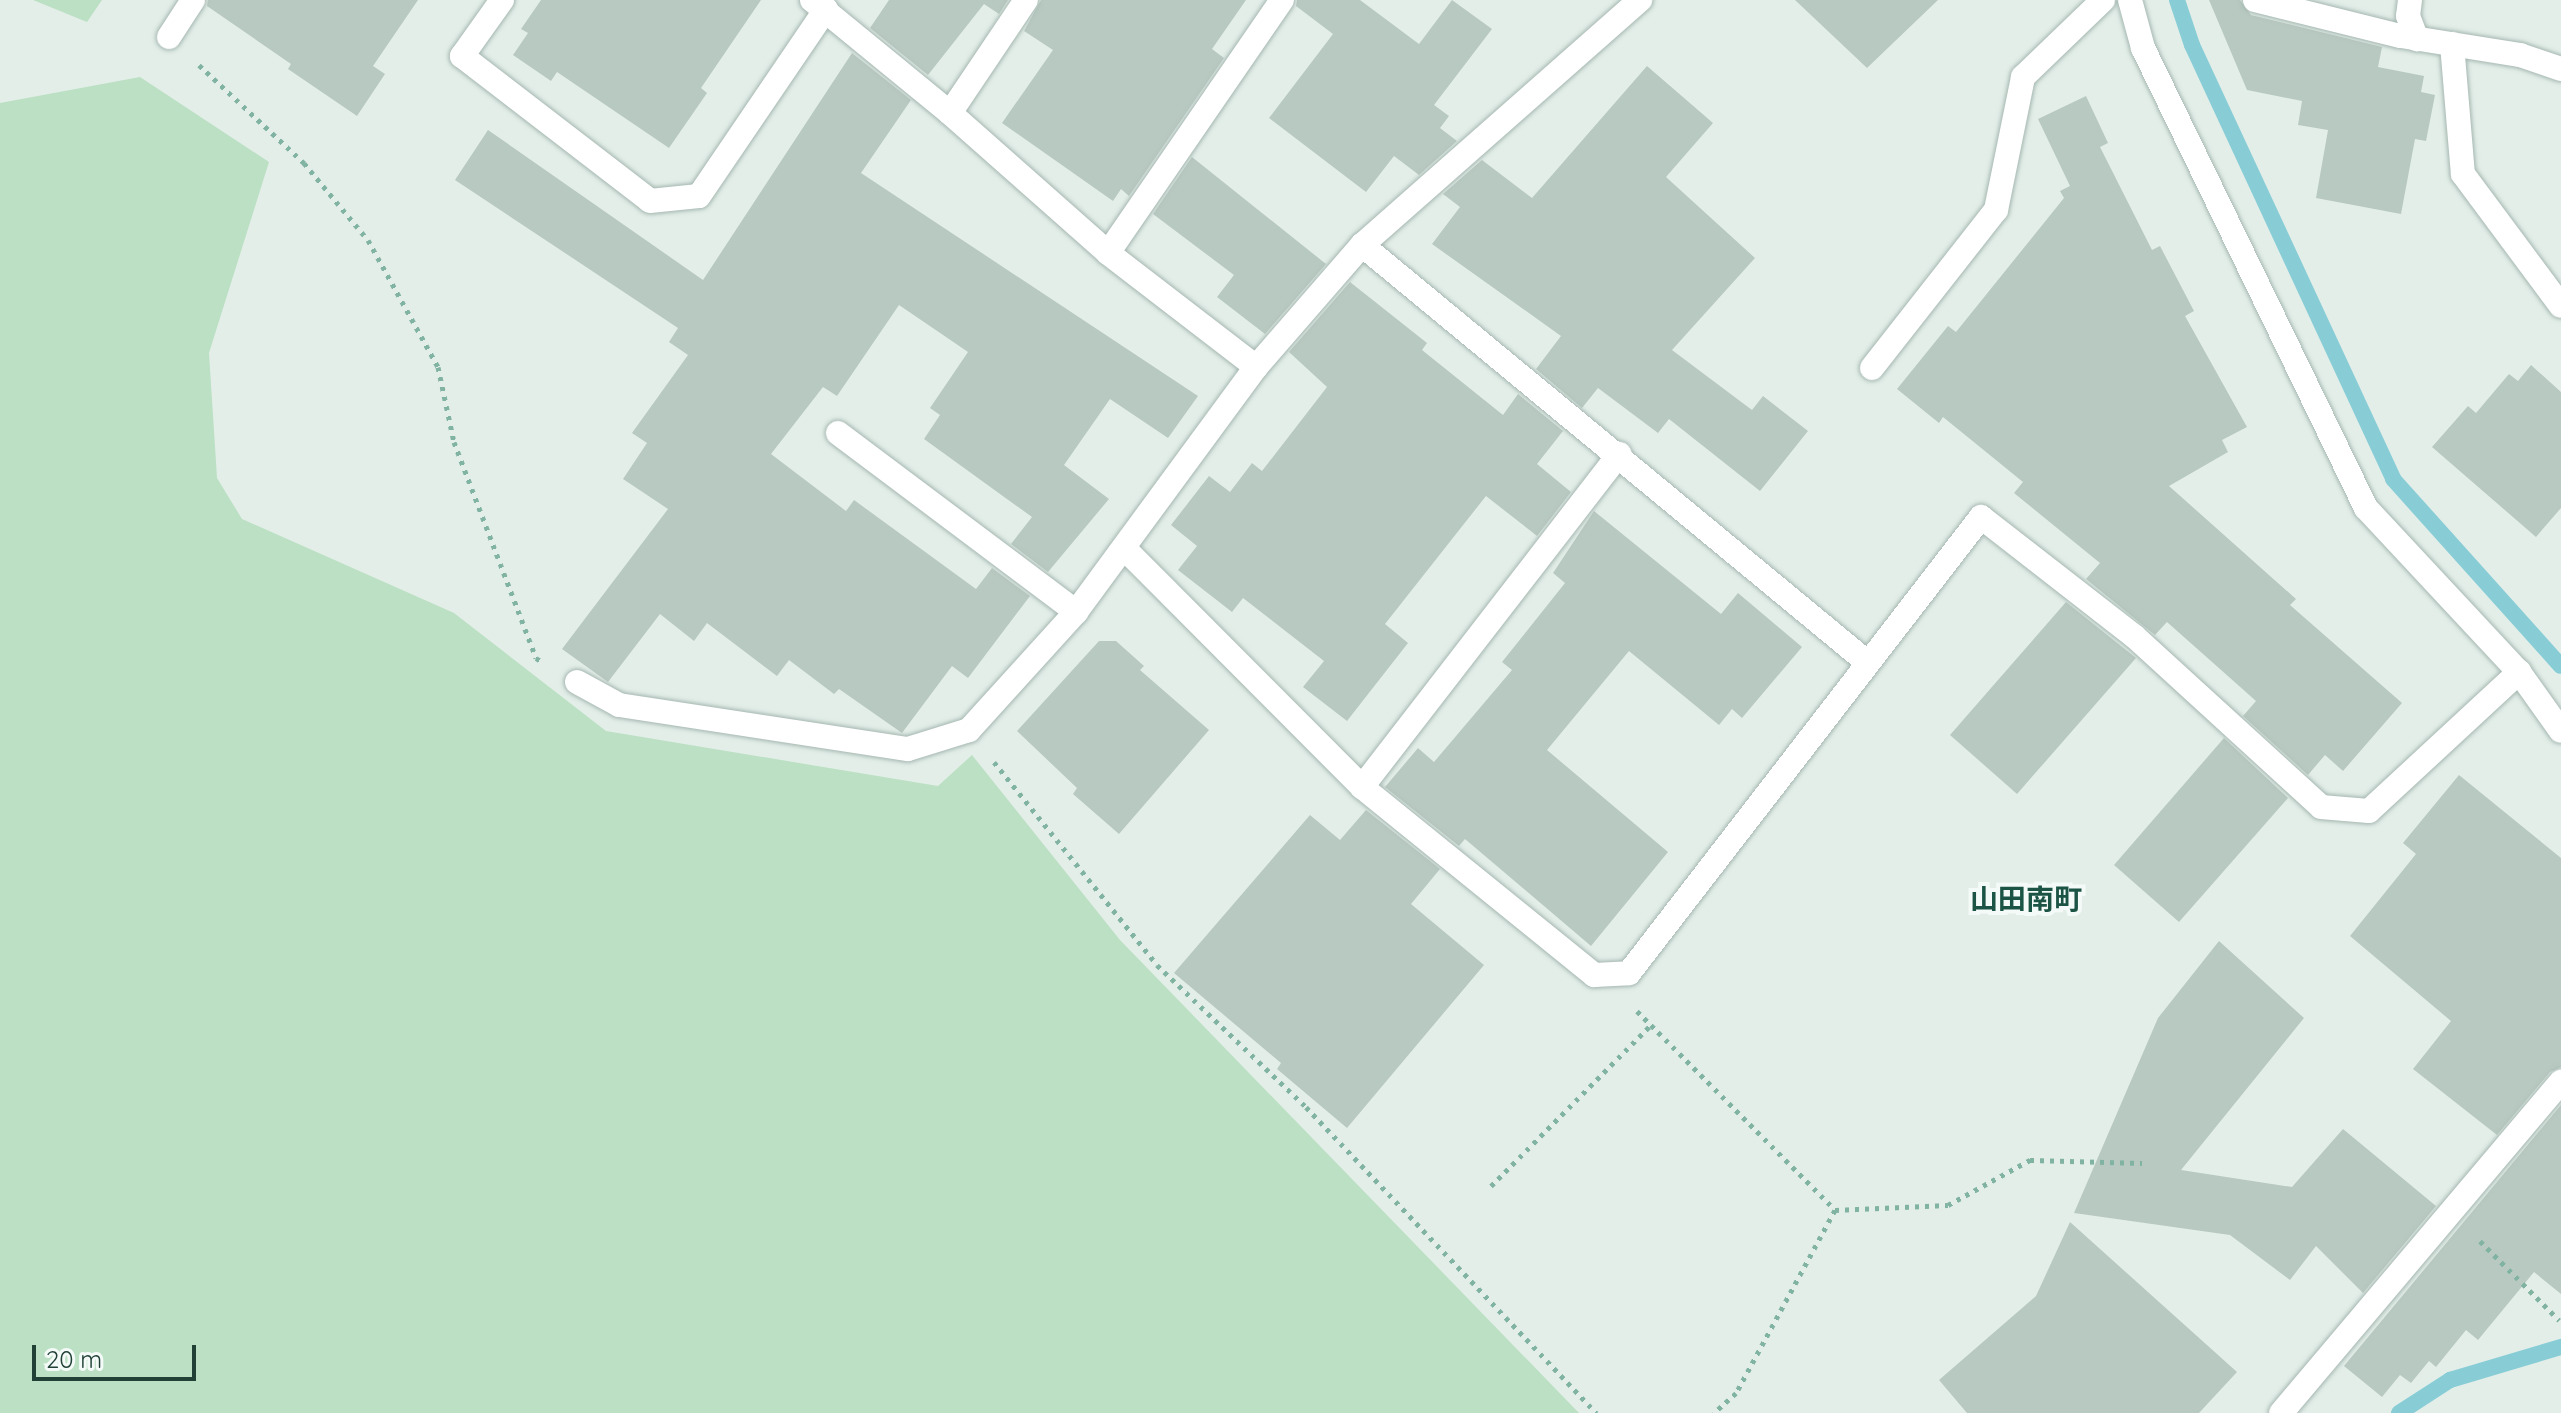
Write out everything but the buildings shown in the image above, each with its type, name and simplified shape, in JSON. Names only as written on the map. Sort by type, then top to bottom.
[{"type":"street","points":[[169,37],[193,0]]},
{"type":"street","points":[[502,0],[462,56],[650,201],[699,196],[819,5],[950,113],[1108,253],[1256,367]]},
{"type":"street","points":[[950,113],[1026,0]]},
{"type":"street","points":[[1108,253],[1282,0]]},
{"type":"street","points":[[577,682],[619,705],[908,749],[969,730],[1076,612],[1256,367],[1362,245],[1640,0]]},
{"type":"street","points":[[1872,368],[1996,210],[2023,77],[2103,0]]},
{"type":"street","points":[[2130,0],[2143,48],[2366,508],[2519,672],[2561,731]]},
{"type":"street","points":[[2255,0],[2417,39],[2520,55],[2561,69]]},
{"type":"street","points":[[2410,0],[2408,16],[2417,39]]},
{"type":"street","points":[[2452,44],[2463,174],[2561,306]]},
{"type":"street","points":[[1362,245],[1619,454],[1868,663]]},
{"type":"street","points":[[838,433],[1076,612]]},
{"type":"street","points":[[1362,787],[1619,454]]},
{"type":"street","points":[[1125,549],[1362,787],[1594,975],[1629,973],[1981,517],[2134,636],[2321,807],[2369,811],[2519,672]]},
{"type":"street","points":[[2281,1413],[2561,1082]]},
{"type":"path","points":[[169,37],[304,163],[368,240],[438,367],[454,442],[536,658],[577,682]]},
{"type":"path","points":[[969,730],[1157,965],[1306,1107],[1596,1413]]},
{"type":"path","points":[[1594,975],[1652,1024],[1835,1210],[1948,1205],[2030,1160],[2142,1163]]},
{"type":"path","points":[[1491,1186],[1652,1024]]},
{"type":"path","points":[[1714,1413],[1736,1393],[1835,1210]]},
{"type":"path","points":[[2451,1212],[2559,1320]]},
{"type":"green space","points":[[33,0],[102,0],[87,22]]},
{"type":"green space","points":[[140,77],[269,162],[209,353],[217,478],[242,519],[454,613],[606,731],[938,786],[972,755],[1120,940],[1579,1413],[0,1413],[0,103]]},
{"type":"waterway","points":[[2177,0],[2192,45],[2393,479],[2561,666]]},
{"type":"waterway","points":[[2399,1413],[2450,1380],[2561,1347]]},
{"type":"district","name":"山田南町","points":[[2026,899]]}]
